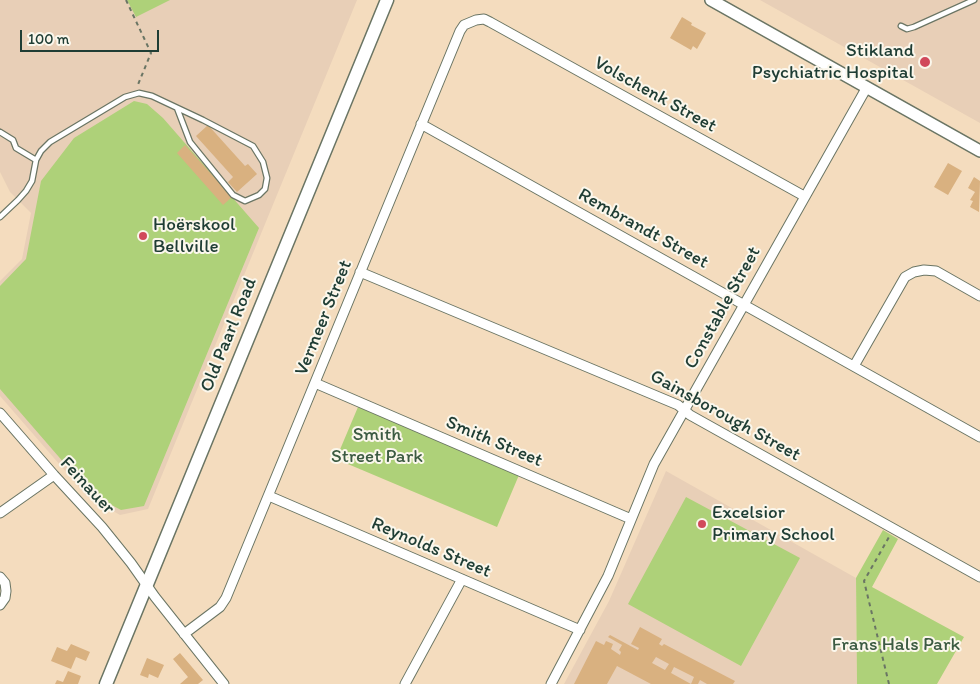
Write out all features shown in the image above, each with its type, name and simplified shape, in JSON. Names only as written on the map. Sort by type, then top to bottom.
[{"type":"main road","name":"Old Paarl Road","points":[[106,684],[387,0]]},
{"type":"street","points":[[711,0],[980,151]]},
{"type":"street","name":"Vermeer Street","points":[[184,634],[218,609],[225,601],[460,30],[464,25],[476,20],[484,19],[490,22]]},
{"type":"street","name":"Volschenk Street","points":[[490,22],[804,196]]},
{"type":"street","name":"Constable Street","points":[[551,684],[608,576],[654,464],[867,87]]},
{"type":"street","name":"Rembrandt Street","points":[[421,124],[980,437]]},
{"type":"street","points":[[854,366],[905,277],[914,272],[924,270],[936,271],[980,296]]},
{"type":"street","name":"Gainsborough Street","points":[[360,272],[678,405],[980,577]]},
{"type":"street","name":"Smith Street","points":[[315,383],[632,519]]},
{"type":"street","name":"Feinauer","points":[[0,413],[102,527],[224,684]]},
{"type":"street","points":[[0,513],[54,475]]},
{"type":"street","name":"Reynolds Street","points":[[269,496],[580,630]]},
{"type":"street","points":[[0,577],[5,583],[6,590],[5,598],[0,604]]},
{"type":"street","points":[[405,684],[462,579]]},
{"type":"lane","points":[[900,26],[914,27],[974,0]]},
{"type":"lane","points":[[0,217],[18,200],[32,181],[36,160],[41,151],[50,142],[125,97],[134,94],[145,94],[177,108],[253,146],[263,162],[267,178],[265,189],[259,195],[245,201],[233,195],[190,142],[177,108]]},
{"type":"lane","points":[[0,132],[13,140],[16,148],[36,160]]},
{"type":"path","points":[[126,0],[151,52],[134,94]]},
{"type":"path","points":[[888,684],[864,581],[894,528]]},
{"type":"shaded area","name":"Hoërskool Bellville","points":[[0,0],[357,0],[148,509],[120,515],[87,496],[0,396],[0,281],[22,259],[31,213],[10,192],[0,172]]},
{"type":"shaded area","name":"Stikland Psychiatric Hospital","points":[[760,0],[980,0],[980,123]]},
{"type":"shaded area","name":"Excelsior Primary School","points":[[666,471],[856,578],[857,684],[564,684],[609,601]]},
{"type":"green space","points":[[127,0],[170,0],[136,17]]},
{"type":"green space","points":[[134,101],[147,104],[163,118],[259,228],[144,506],[121,510],[91,494],[0,389],[0,286],[26,259],[41,181],[74,138]]},
{"type":"green space","name":"Smith Street Park","points":[[358,407],[519,475],[497,527],[336,459]]},
{"type":"green space","points":[[686,497],[800,558],[741,666],[628,604]]},
{"type":"green space","name":"Frans Hals Park","points":[[883,530],[898,539],[872,587],[964,637],[937,684],[857,684],[856,578]]},
{"type":"building","points":[[682,17],[692,23],[691,25],[706,33],[697,49],[693,46],[691,50],[670,38]]},
{"type":"building","points":[[208,125],[245,166],[248,164],[257,174],[237,192],[228,182],[233,177],[196,136]]},
{"type":"building","points":[[185,145],[232,197],[223,205],[177,153]]},
{"type":"building","points":[[948,163],[962,171],[948,195],[934,187]]},
{"type":"building","points":[[974,177],[980,181],[979,212],[970,207],[973,201],[970,200],[975,192],[968,188]]},
{"type":"building","points":[[640,627],[662,639],[659,644],[662,646],[664,644],[735,681],[733,684],[707,684],[700,680],[698,684],[691,684],[651,684],[617,666],[607,684],[574,684],[596,641],[604,645],[606,641],[613,644],[611,649],[620,655],[621,652],[619,650],[622,645],[608,637],[610,635],[638,650],[639,648],[631,644]],"holes":[[[656,657],[669,664],[665,670],[652,663]],[[674,667],[694,677],[691,684],[671,673]]]},
{"type":"building","points":[[71,644],[90,652],[86,661],[76,657],[71,669],[51,661],[57,647],[67,651]]},
{"type":"building","points":[[180,653],[203,680],[198,684],[180,684],[188,677],[173,659]]},
{"type":"building","points":[[147,658],[164,665],[158,678],[149,674],[148,678],[140,675]]},
{"type":"building","points":[[68,671],[81,676],[78,684],[55,684],[57,680],[63,682]]},
{"type":"place","name":"Stikland Psychiatric Hospital","points":[[925,62]]},
{"type":"place","name":"Hoërskool Bellville","points":[[143,236]]},
{"type":"place","name":"Excelsior Primary School","points":[[702,524]]}]
